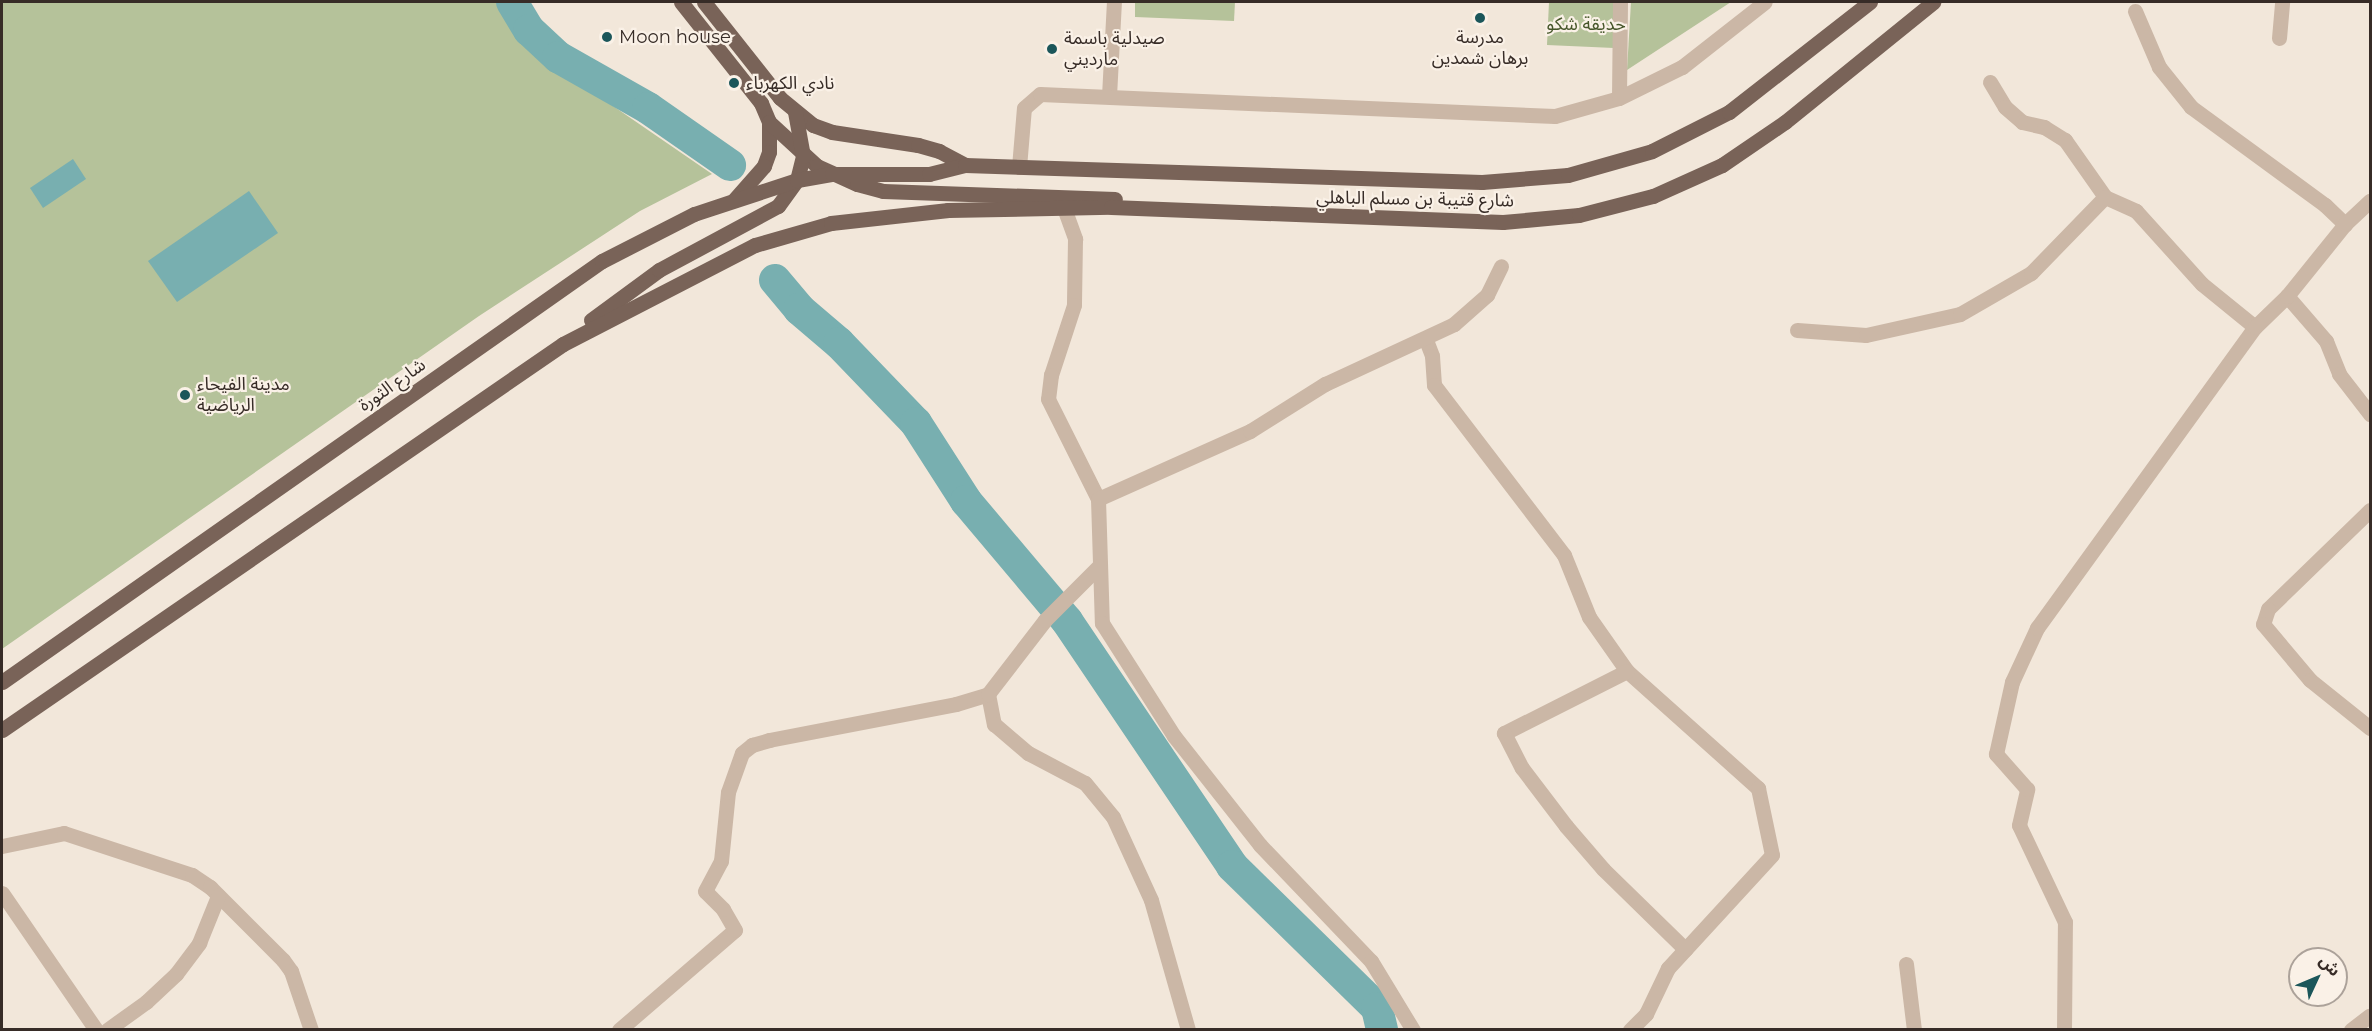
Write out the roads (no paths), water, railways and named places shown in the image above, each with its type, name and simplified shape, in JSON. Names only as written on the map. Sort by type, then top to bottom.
[{"type":"main road","points":[[681,2],[761,103],[769,122],[803,156],[832,174],[883,190],[1104,197],[1174,209]]},
{"type":"main road","points":[[704,2],[795,112],[832,132],[918,145],[939,151],[965,165]]},
{"type":"main road","name":"شارع قتيبة بن مسلم الباهلي","points":[[832,174],[929,174],[965,165],[1482,182],[1568,174],[1652,151],[1729,112],[1870,2]]},
{"type":"main road","name":"شارع قتيبة بن مسلم الباهلي","points":[[562,344],[755,245],[831,223],[909,211],[1064,208],[1174,209],[1503,222],[1541,220],[1616,207],[1688,182],[1755,145],[1933,2]]},
{"type":"main road","points":[[2,730],[562,344],[658,270],[765,216],[797,180],[803,156],[795,112]]},
{"type":"main road","points":[[733,202],[764,166],[769,152],[769,122]]},
{"type":"main road","name":"شارع الثورة","points":[[2,682],[602,261],[694,214],[797,180],[832,174]]},
{"type":"street","points":[[1109,96],[1114,2]]},
{"type":"street","points":[[1619,98],[1620,2]]},
{"type":"street","points":[[1019,167],[1023,108],[1029,100],[1040,94],[1555,116],[1619,98],[1682,66],[1765,2]]},
{"type":"street","points":[[2279,38],[2282,2]]},
{"type":"street","points":[[2135,11],[2159,67],[2191,108],[2325,205],[2345,224]]},
{"type":"street","points":[[1990,82],[2005,107],[2022,122],[2044,127],[2065,140],[2105,197],[2136,211],[2202,284],[2255,327]]},
{"type":"street","points":[[1797,330],[1866,335],[1960,314],[2031,273],[2105,197]]},
{"type":"street","points":[[2064,1029],[2066,922],[2019,825],[2027,789],[1996,754],[2012,682],[2037,628],[2255,327],[2287,296],[2345,224],[2370,201]]},
{"type":"street","points":[[1064,208],[1075,238],[1074,305],[1051,375],[1048,399],[1098,499],[1101,523],[1099,566],[1102,623],[1174,736],[1260,845],[1371,961],[1413,1029]]},
{"type":"street","points":[[1098,499],[1250,431],[1325,384],[1426,340],[1454,324],[1487,295],[1501,266]]},
{"type":"street","points":[[2287,296],[2326,341],[2339,374],[2370,414]]},
{"type":"street","points":[[1426,340],[1432,356],[1434,385],[1564,555],[1589,617],[1627,671],[1758,788],[1772,855],[1668,968],[1646,1014],[1630,1029]]},
{"type":"street","points":[[2370,510],[2268,609],[2263,624],[2310,680],[2370,728]]},
{"type":"street","points":[[619,1029],[735,930],[723,909],[705,891],[721,861],[728,792],[742,753],[752,745],[768,740],[956,705],[988,694],[1045,620],[1099,566]]},
{"type":"street","points":[[1627,671],[1504,733],[1522,768],[1566,826],[1603,869],[1685,949]]},
{"type":"street","points":[[988,694],[994,724],[1028,753],[1085,783],[1113,817],[1150,900],[1188,1029]]},
{"type":"street","points":[[2,846],[32,842],[48,834],[87,837],[192,875],[218,896],[291,971],[311,1029]]},
{"type":"street","points":[[2,893],[96,1029]]},
{"type":"street","points":[[107,1029],[146,1002],[176,974],[199,943],[218,896]]},
{"type":"street","points":[[1906,964],[1914,1029]]},
{"type":"street","points":[[2351,1029],[2369,1016]]},
{"type":"water","points":[[73,159],[86,179],[43,208],[30,188]]},
{"type":"water","points":[[249,191],[278,233],[177,302],[148,261]]},
{"type":"waterway","points":[[512,2],[529,30],[558,57],[648,108],[730,165]]},
{"type":"waterway","points":[[775,280],[799,309],[839,343],[916,423],[966,501],[1067,621],[1232,866],[1377,1008],[1382,1030]]},
{"type":"place","name":"مدرسة برهان شمدين","points":[[1480,18]]},
{"type":"place","name":"Moon house","points":[[607,37]]},
{"type":"place","name":"صيدلية باسمة مارديني","points":[[1052,49]]},
{"type":"place","name":"نادي الكهرباء","points":[[734,83]]},
{"type":"place","name":"مدينة الفيحاء الرياضية","points":[[185,395]]},
{"type":"park label","name":"حديقة شكو","points":[[1586,24]]}]
